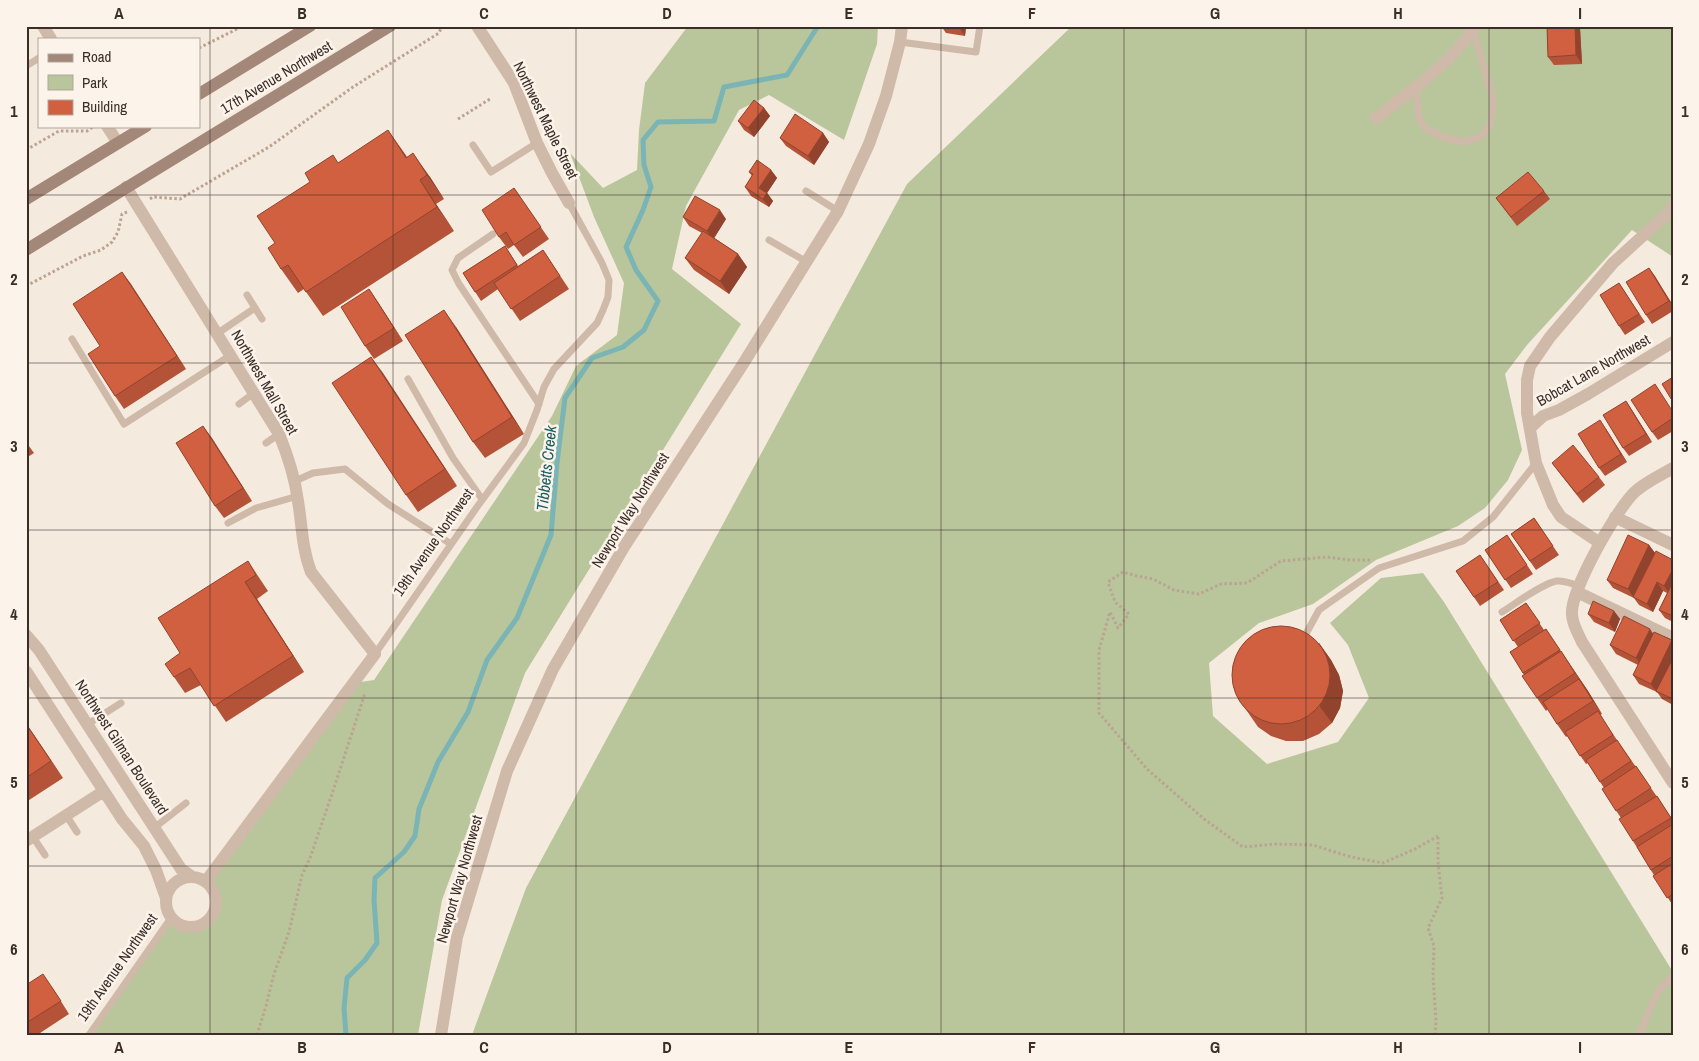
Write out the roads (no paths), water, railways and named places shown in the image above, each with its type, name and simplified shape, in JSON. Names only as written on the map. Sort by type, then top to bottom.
[{"type":"main road","name":"17th Avenue Northwest","points":[[200,93],[310,26]]},
{"type":"main road","name":"17th Avenue Northwest","points":[[26,250],[390,26]]},
{"type":"main road","points":[[26,200],[143,128]]},
{"type":"street","points":[[43,26],[50,38]]},
{"type":"street","name":"Northwest Maple Street","points":[[477,26],[514,84],[537,143],[569,203]]},
{"type":"street","name":"Newport Way Northwest","points":[[441,1035],[458,937],[507,771],[554,668],[624,547],[748,356],[838,211],[869,144],[886,96],[900,42],[902,26]]},
{"type":"street","points":[[1376,118],[1462,45],[1475,29]]},
{"type":"street","points":[[108,128],[118,143]]},
{"type":"street","name":"Northwest Mall Street","points":[[126,188],[280,434],[295,481],[302,542],[311,572],[375,654]]},
{"type":"street","points":[[1600,543],[1560,516],[1553,505],[1536,463],[1526,405],[1527,380],[1530,366],[1550,337],[1613,262],[1668,213],[1673,205]]},
{"type":"street","name":"Bobcat Lane Northwest","points":[[1530,428],[1543,416],[1559,410],[1588,394],[1673,342]]},
{"type":"street","points":[[1673,468],[1636,490],[1615,517],[1578,589],[1573,602],[1572,614],[1575,628],[1582,642],[1673,783]]},
{"type":"street","points":[[1615,517],[1673,545]]},
{"type":"street","points":[[1578,589],[1673,638]]},
{"type":"street","name":"Northwest Gilman Boulevard","points":[[26,635],[39,650],[181,869],[191,876]]},
{"type":"street","name":"19th Avenue Northwest","points":[[206,881],[375,654]]},
{"type":"street","points":[[26,671],[122,819],[144,846],[161,882],[168,912],[172,918],[182,926],[200,926],[211,917],[216,908],[213,889],[206,881],[191,876],[184,877],[172,885],[166,898]]},
{"type":"street","points":[[30,839],[104,791]]},
{"type":"lane","points":[[900,42],[976,52],[980,26]]},
{"type":"lane","points":[[1416,86],[1418,119],[1426,128],[1445,138],[1466,142],[1481,136],[1490,126],[1494,102],[1475,29]]},
{"type":"lane","points":[[26,66],[38,59]]},
{"type":"lane","points":[[473,145],[491,172],[537,143]]},
{"type":"lane","points":[[806,191],[838,211]]},
{"type":"lane","name":"19th Avenue Northwest","points":[[375,654],[482,499],[524,444],[544,386],[554,369],[596,323],[608,297],[610,280],[569,203]]},
{"type":"lane","points":[[493,234],[458,258],[452,270],[459,284],[539,404]]},
{"type":"lane","points":[[769,240],[806,262]]},
{"type":"lane","points":[[247,295],[262,319]]},
{"type":"lane","points":[[218,334],[255,308]]},
{"type":"lane","points":[[72,339],[124,424],[231,355]]},
{"type":"lane","points":[[408,379],[453,458],[482,499]]},
{"type":"lane","points":[[239,404],[254,393]]},
{"type":"lane","points":[[266,443],[280,434]]},
{"type":"lane","points":[[1302,643],[1319,610],[1379,568],[1463,541],[1493,517],[1536,463]]},
{"type":"lane","points":[[295,481],[313,473],[345,469],[388,504],[451,544]]},
{"type":"lane","points":[[228,523],[256,508],[298,496]]},
{"type":"lane","points":[[1502,612],[1547,584],[1557,581],[1566,582],[1578,589]]},
{"type":"lane","points":[[88,724],[121,703]]},
{"type":"lane","points":[[154,828],[186,803]]},
{"type":"lane","points":[[66,815],[77,832]]},
{"type":"lane","points":[[30,839],[45,855]]},
{"type":"lane","name":"19th Avenue Northwest","points":[[89,1035],[172,918]]},
{"type":"lane","points":[[1639,1035],[1656,994],[1673,977]]},
{"type":"waterway","name":"Tibbetts Creek","points":[[346,1035],[344,1008],[347,978],[365,960],[377,943],[374,900],[375,878],[404,852],[415,836],[419,809],[438,762],[468,712],[487,660],[517,618],[551,535],[565,398],[592,358],[623,347],[644,330],[658,301],[636,270],[626,247],[651,187],[644,165],[643,140],[658,122],[714,121],[724,87],[787,75],[818,26]]}]
